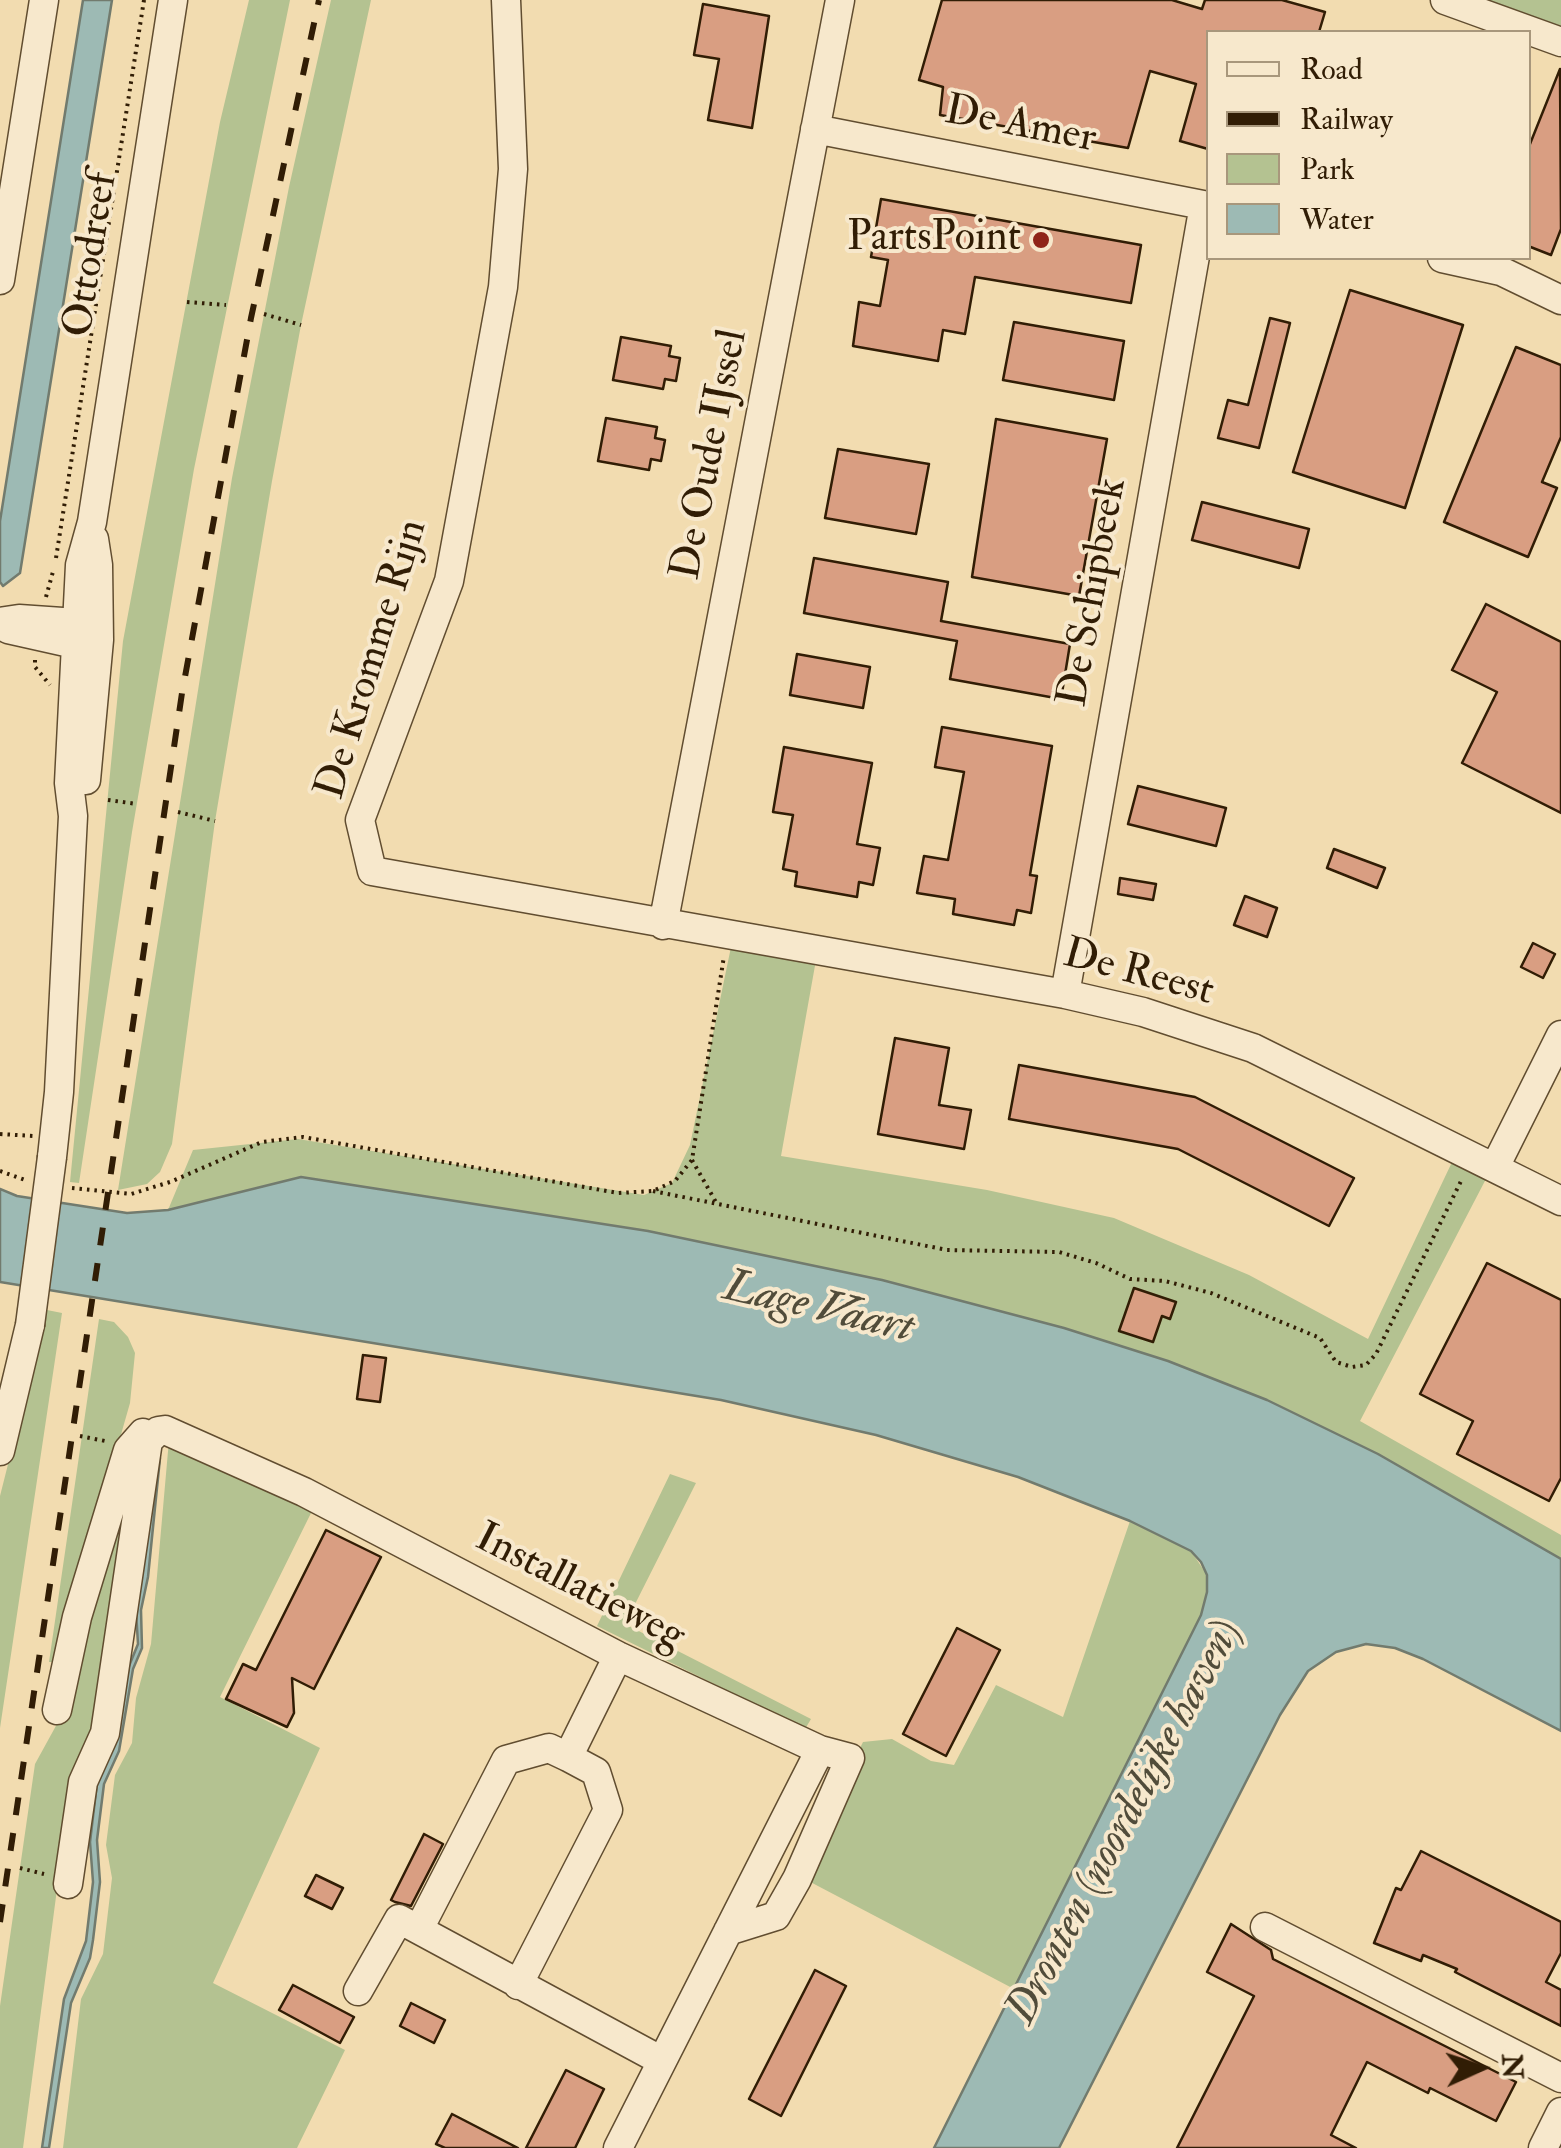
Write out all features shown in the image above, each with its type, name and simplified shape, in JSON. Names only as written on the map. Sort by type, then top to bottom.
[{"type":"street","points":[[0,280],[44,0]]},
{"type":"street","name":"Ottodreef","points":[[0,1452],[30,1325],[45,1147],[60,1092],[73,816],[69,783],[84,636],[80,565],[92,522],[173,0]]},
{"type":"street","name":"De Kromme Rijn","points":[[506,0],[513,169],[503,287],[449,581],[360,820],[372,871],[663,924]]},
{"type":"street","name":"De Oude IJssel","points":[[663,924],[840,0]]},
{"type":"street","points":[[1445,0],[1528,30]]},
{"type":"street","points":[[1531,31],[1561,42]]},
{"type":"street","name":"De Amer","points":[[815,129],[1206,206]]},
{"type":"street","name":"De Schipbeek","points":[[1064,994],[1206,206]]},
{"type":"street","points":[[1451,260],[1501,271],[1561,300]]},
{"type":"street","points":[[0,625],[30,620],[84,636]]},
{"type":"street","points":[[0,625],[40,630]]},
{"type":"street","name":"De Reest","points":[[663,924],[1064,994],[1143,1012],[1253,1048],[1561,1201]]},
{"type":"street","points":[[1484,1162],[1561,1035]]},
{"type":"street","points":[[57,1710],[77,1617],[128,1450],[140,1434],[158,1431]]},
{"type":"street","points":[[57,1879],[83,1782],[105,1733],[148,1442],[158,1431]]},
{"type":"street","name":"Installatieweg","points":[[158,1431],[174,1432],[304,1492],[618,1656],[820,1750],[850,1758],[797,1879],[776,1916],[728,1931]]},
{"type":"street","points":[[568,1757],[618,1656]]},
{"type":"street","points":[[419,1929],[506,1760],[548,1748],[596,1772],[608,1810],[518,1985]]},
{"type":"street","points":[[618,2148],[820,1750]]},
{"type":"street","points":[[358,1990],[398,1919],[662,2061]]},
{"type":"street","points":[[1265,1927],[1561,2078]]},
{"type":"street","points":[[1542,2148],[1561,2112]]},
{"type":"path","points":[[187,302],[226,305]]},
{"type":"path","points":[[264,314],[301,325]]},
{"type":"path","points":[[108,800],[137,804]]},
{"type":"path","points":[[178,812],[215,821]]},
{"type":"path","points":[[653,1191],[675,1182],[692,1160],[728,936]]},
{"type":"path","points":[[0,1134],[45,1147]]},
{"type":"path","points":[[63,1186],[131,1194],[170,1182],[262,1142],[303,1137],[618,1193],[653,1191],[947,1250],[1059,1252],[1130,1279],[1165,1281],[1211,1293],[1320,1338],[1336,1362],[1352,1367],[1366,1365],[1376,1354],[1484,1162]]},
{"type":"path","points":[[692,1160],[718,1204]]},
{"type":"path","points":[[0,1170],[30,1181]]},
{"type":"path","points":[[80,1436],[118,1444]]},
{"type":"path","points":[[20,1868],[57,1879]]},
{"type":"green space","points":[[249,0],[290,0],[194,469],[132,832],[79,1183],[70,1182],[123,641],[220,122]]},
{"type":"green space","points":[[331,0],[371,0],[301,325],[272,481],[215,821],[172,1144],[160,1172],[147,1184],[118,1190],[232,478],[289,187]]},
{"type":"green space","points":[[1469,0],[1561,0],[1561,36]]},
{"type":"green space","points":[[731,947],[816,960],[781,1156],[987,1190],[1114,1218],[1249,1275],[1368,1339],[1453,1160],[1487,1177],[1360,1421],[1561,1535],[1561,1559],[1378,1454],[1267,1400],[1168,1361],[1064,1328],[883,1280],[648,1231],[301,1177],[168,1210],[193,1150],[298,1139],[644,1195],[672,1183],[690,1145]]},
{"type":"green space","points":[[47,1310],[62,1313],[0,1728],[0,1496]]},
{"type":"green space","points":[[99,1319],[114,1322],[128,1337],[135,1353],[130,1403],[56,1662],[49,1662]]},
{"type":"green space","points":[[169,1440],[313,1509],[220,1697],[320,1748],[213,1983],[345,2050],[297,2148],[63,2148],[81,1999],[103,1954],[112,1878],[106,1845],[115,1775],[132,1743],[136,1698],[151,1644]]},
{"type":"green space","points":[[133,1465],[97,1717],[70,1790],[23,2148],[0,2148],[0,2006],[35,1764],[63,1713]]},
{"type":"green space","points":[[670,1474],[696,1483],[625,1624],[811,1719],[805,1729],[597,1626]]},
{"type":"green space","points":[[1130,1521],[1191,1551],[1207,1575],[1207,1592],[1201,1615],[1014,1989],[797,1875],[863,1742],[892,1739],[931,1761],[954,1765],[996,1685],[1063,1717]]},
{"type":"water","points":[[83,0],[112,0],[20,573],[3,586],[0,521]]},
{"type":"water","points":[[301,1177],[648,1231],[882,1280],[1064,1328],[1168,1361],[1267,1400],[1378,1454],[1561,1559],[1561,1731],[1395,1648],[1366,1644],[1336,1652],[1308,1671],[1280,1715],[1059,2148],[934,2148],[1201,1615],[1207,1575],[1201,1562],[1191,1551],[1130,1521],[1018,1477],[876,1435],[721,1400],[0,1282],[0,1189],[17,1196],[127,1213],[168,1210]]},
{"type":"water","points":[[157,1451],[160,1458],[141,1610],[142,1648],[133,1669],[119,1751],[104,1784],[97,1840],[100,1882],[90,1958],[71,2003],[49,2148],[42,2148],[64,1999],[86,1941],[97,1783],[116,1739],[129,1666],[138,1644],[136,1611]]},
{"type":"building","points":[[942,0],[1172,0],[1202,9],[1205,0],[1282,0],[1325,12],[1320,30],[1206,30],[1206,148],[1180,141],[1196,84],[1150,71],[1128,148],[940,115],[943,87],[919,80]]},
{"type":"building","points":[[703,4],[769,16],[752,128],[708,120],[719,59],[694,55]]},
{"type":"building","points":[[1560,69],[1561,229],[1551,255],[1531,247],[1531,142]]},
{"type":"building","points":[[881,199],[1141,245],[1131,303],[975,277],[965,334],[943,330],[938,361],[853,346],[859,302],[880,306],[888,260],[871,257]]},
{"type":"building","points":[[1350,290],[1463,325],[1405,508],[1293,472]]},
{"type":"building","points":[[1270,318],[1290,323],[1259,448],[1218,438],[1228,400],[1248,405]]},
{"type":"building","points":[[1014,322],[1124,341],[1114,400],[1003,380]]},
{"type":"building","points":[[621,337],[671,346],[669,356],[680,358],[676,381],[665,379],[663,389],[613,380]]},
{"type":"building","points":[[1516,347],[1561,365],[1561,437],[1542,482],[1557,488],[1528,557],[1444,522]]},
{"type":"building","points":[[606,418],[657,427],[655,438],[665,440],[661,461],[651,459],[649,470],[598,461]]},
{"type":"building","points":[[996,419],[1107,439],[1079,596],[972,577]]},
{"type":"building","points":[[838,449],[929,464],[916,534],[825,518]]},
{"type":"building","points":[[1202,502],[1309,529],[1299,568],[1192,540]]},
{"type":"building","points":[[814,558],[948,582],[941,621],[1070,644],[1061,699],[950,679],[957,641],[804,613]]},
{"type":"building","points":[[1486,604],[1561,642],[1561,813],[1462,763],[1497,692],[1452,670]]},
{"type":"building","points":[[797,654],[870,667],[863,708],[790,695]]},
{"type":"building","points":[[942,727],[1052,746],[1030,875],[1037,876],[1031,913],[1017,910],[1014,925],[953,914],[955,899],[917,893],[924,856],[948,860],[964,772],[935,767]]},
{"type":"building","points":[[784,747],[872,763],[857,844],[880,848],[873,885],[859,882],[857,897],[795,886],[797,872],[783,869],[793,815],[773,812]]},
{"type":"building","points":[[1138,786],[1226,808],[1216,846],[1128,824]]},
{"type":"building","points":[[1334,849],[1385,868],[1377,888],[1327,868]]},
{"type":"building","points":[[1120,878],[1156,884],[1153,900],[1118,894]]},
{"type":"building","points":[[1245,896],[1277,908],[1267,937],[1234,925]]},
{"type":"building","points":[[1533,943],[1555,954],[1543,978],[1521,967]]},
{"type":"building","points":[[895,1038],[949,1048],[939,1105],[971,1110],[964,1149],[878,1134]]},
{"type":"building","points":[[1019,1065],[1195,1097],[1354,1178],[1329,1226],[1178,1149],[1009,1119]]},
{"type":"building","points":[[1487,1263],[1561,1300],[1561,1478],[1549,1501],[1457,1454],[1473,1421],[1420,1394]]},
{"type":"building","points":[[1134,1288],[1176,1302],[1170,1319],[1162,1316],[1153,1342],[1119,1331]]},
{"type":"building","points":[[363,1355],[386,1358],[380,1402],[357,1399]]},
{"type":"building","points":[[326,1530],[381,1557],[314,1689],[292,1678],[294,1713],[287,1727],[226,1699],[243,1664],[256,1670]]},
{"type":"building","points":[[957,1628],[1000,1650],[946,1756],[903,1734]]},
{"type":"building","points":[[424,1834],[443,1844],[411,1906],[395,1902],[391,1900]]},
{"type":"building","points":[[1421,1851],[1561,1922],[1561,1953],[1546,1982],[1561,1990],[1561,2026],[1455,1972],[1457,1969],[1423,1955],[1421,1961],[1374,1943],[1396,1888],[1401,1890]]},
{"type":"building","points":[[316,1875],[343,1888],[332,1909],[305,1896]]},
{"type":"building","points":[[1231,1924],[1271,1950],[1273,1959],[1516,2082],[1496,2121],[1367,2062],[1331,2135],[1356,2148],[1177,2148],[1254,1996],[1207,1972]]},
{"type":"building","points":[[815,1970],[846,1986],[781,2116],[749,2099]]},
{"type":"building","points":[[293,1985],[354,2017],[340,2043],[279,2010]]},
{"type":"building","points":[[411,2003],[445,2020],[434,2043],[400,2026]]},
{"type":"building","points":[[566,2070],[604,2089],[575,2148],[526,2148]]},
{"type":"building","points":[[452,2114],[518,2148],[445,2148],[436,2144]]},
{"type":"railway","points":[[0,1922],[182,693],[251,318],[319,0]]},
{"type":"place","name":"PartsPoint","points":[[1041,240]]},
{"type":"water label","name":"Lage Vaart","points":[[818,1310]]},
{"type":"water label","name":"Dronten (noordelijke haven)","points":[[1126,1823]]}]
